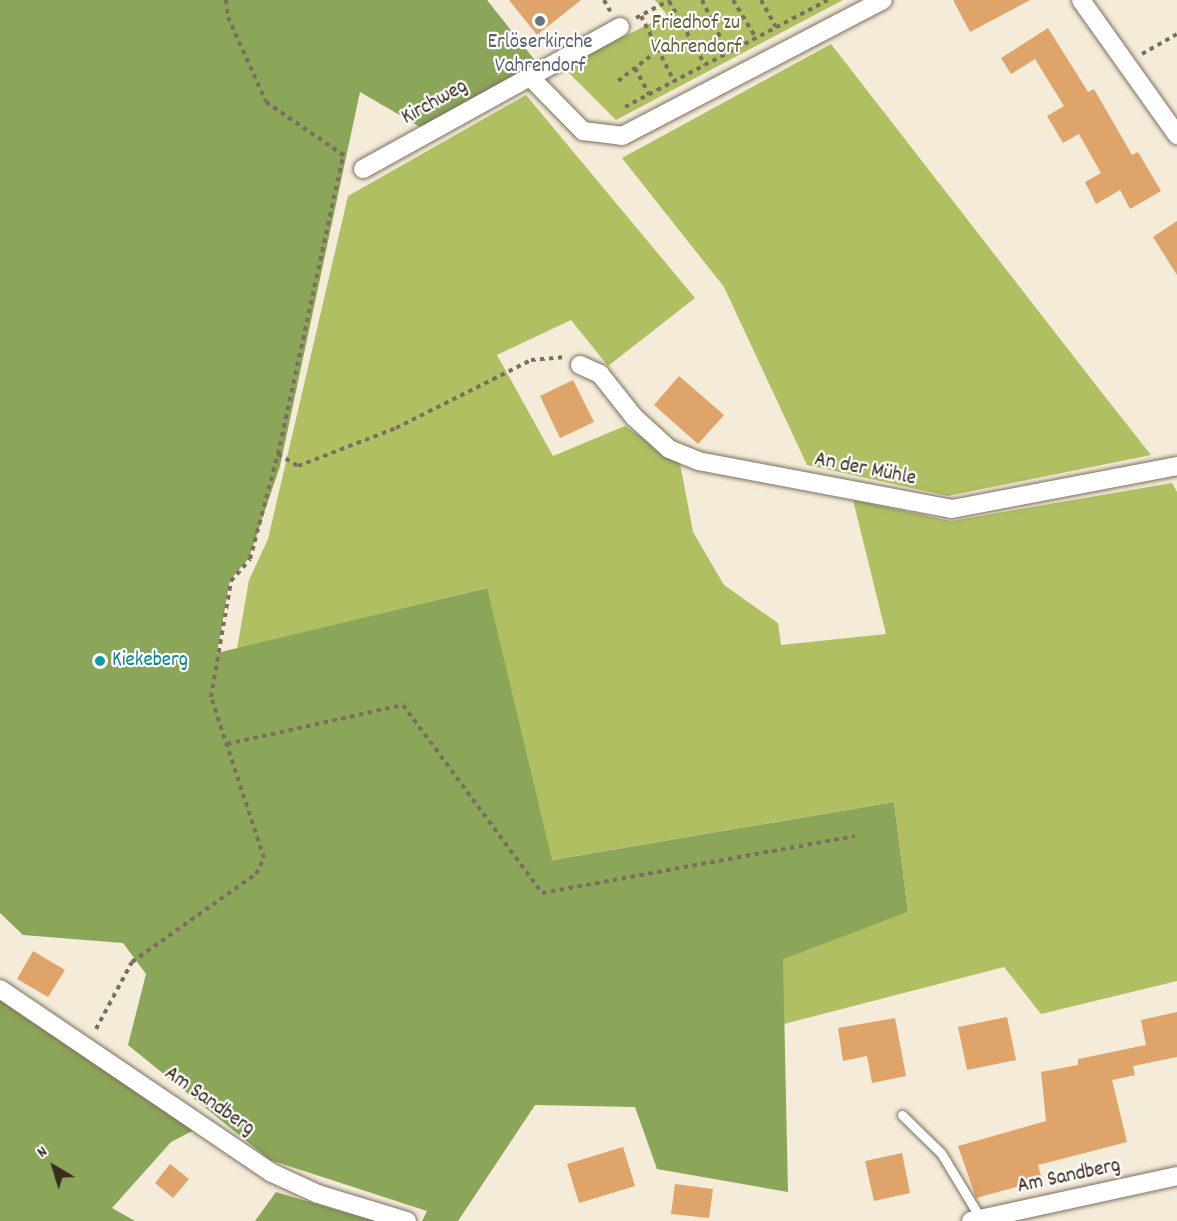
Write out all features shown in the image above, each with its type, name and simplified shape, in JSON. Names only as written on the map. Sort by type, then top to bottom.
[{"type":"street","points":[[530,77],[583,131],[622,136],[884,0]]},
{"type":"street","points":[[1081,0],[1177,135]]},
{"type":"street","name":"Kirchweg","points":[[363,169],[620,27]]},
{"type":"street","name":"An der Mühle","points":[[580,365],[600,374],[634,417],[669,449],[698,461],[951,509],[1177,466]]},
{"type":"street","name":"Am Sandberg","points":[[0,989],[87,1045],[270,1172],[318,1194],[408,1221]]},
{"type":"street","name":"Am Sandberg","points":[[976,1220],[1177,1176]]},
{"type":"lane","points":[[902,1115],[941,1153],[976,1220]]},
{"type":"path","points":[[87,1045],[132,962],[256,874],[264,858],[211,697],[231,581],[250,559],[278,454],[343,155],[266,102],[228,17],[226,0]]},
{"type":"path","points":[[620,27],[670,0],[705,65]]},
{"type":"path","points":[[702,0],[728,53]]},
{"type":"path","points":[[733,0],[756,38]]},
{"type":"path","points":[[761,0],[776,27]]},
{"type":"path","points":[[814,0],[818,5]]},
{"type":"path","points":[[625,107],[828,0]]},
{"type":"path","points":[[641,16],[674,81]]},
{"type":"path","points":[[1126,64],[1177,34]]},
{"type":"path","points":[[618,81],[657,51]]},
{"type":"path","points":[[634,68],[650,94]]},
{"type":"path","points":[[278,454],[298,466],[396,428],[531,360],[562,357],[580,365]]},
{"type":"path","points":[[227,744],[403,705],[542,893],[855,836]]},
{"type":"green space","points":[[0,0],[487,0],[537,63],[427,131],[360,92],[280,466],[249,558],[230,580],[217,653],[487,588],[552,860],[894,802],[908,912],[783,959],[788,1192],[657,1169],[635,1107],[535,1105],[458,1221],[422,1221],[427,1211],[270,1160],[128,1045],[146,974],[123,943],[23,935],[0,913]]},
{"type":"green space","name":"Friedhof zu Vahrendorf","points":[[655,0],[843,0],[616,120],[563,67],[667,15]]},
{"type":"green space","points":[[831,44],[1151,455],[948,496],[807,465],[724,287],[622,158]]},
{"type":"green space","points":[[526,95],[695,298],[608,366],[571,320],[497,355],[553,456],[625,426],[680,463],[693,532],[724,585],[778,623],[781,645],[886,634],[853,500],[951,521],[1172,483],[1177,492],[1177,981],[1041,1014],[1004,967],[784,1024],[782,958],[908,912],[894,802],[551,860],[486,588],[237,649],[249,580],[268,539],[348,196]]},
{"type":"green space","points":[[0,998],[196,1129],[171,1142],[112,1208],[135,1221],[0,1221]]},
{"type":"green space","points":[[276,1192],[374,1221],[255,1221]]},
{"type":"building","name":"Erlöserkirche Vahrendorf","points":[[509,0],[581,0],[537,35]]},
{"type":"building","points":[[953,0],[1030,0],[970,32]]},
{"type":"building","points":[[1048,28],[1088,92],[1094,89],[1132,155],[1138,152],[1161,191],[1130,209],[1120,190],[1096,204],[1085,182],[1101,173],[1079,134],[1063,143],[1047,116],[1064,106],[1035,59],[1011,74],[1001,58]]},
{"type":"building","points":[[1177,221],[1177,275],[1153,237]]},
{"type":"building","points":[[679,376],[724,415],[698,444],[654,405]]},
{"type":"building","points":[[573,380],[594,422],[560,438],[540,396]]},
{"type":"building","points":[[33,951],[65,970],[48,997],[17,979]]},
{"type":"building","points":[[1177,1012],[1177,1057],[1133,1066],[1135,1075],[1112,1080],[1127,1142],[1038,1165],[1042,1180],[976,1198],[958,1146],[1046,1121],[1041,1072],[1078,1065],[1078,1059],[1146,1045],[1141,1020]]},
{"type":"building","points":[[1007,1017],[1016,1060],[967,1070],[958,1027]]},
{"type":"building","points":[[895,1018],[906,1076],[872,1083],[867,1056],[843,1061],[838,1028]]},
{"type":"building","points":[[623,1147],[635,1186],[579,1203],[567,1164]]},
{"type":"building","points":[[902,1153],[910,1193],[874,1201],[865,1161]]},
{"type":"building","points":[[170,1164],[189,1179],[173,1198],[155,1183]]},
{"type":"building","points":[[675,1184],[713,1189],[709,1218],[671,1214]]},
{"type":"place","name":"Erlöserkirche Vahrendorf","points":[[540,21]]},
{"type":"place","name":"Kiekeberg","points":[[100,661]]}]
